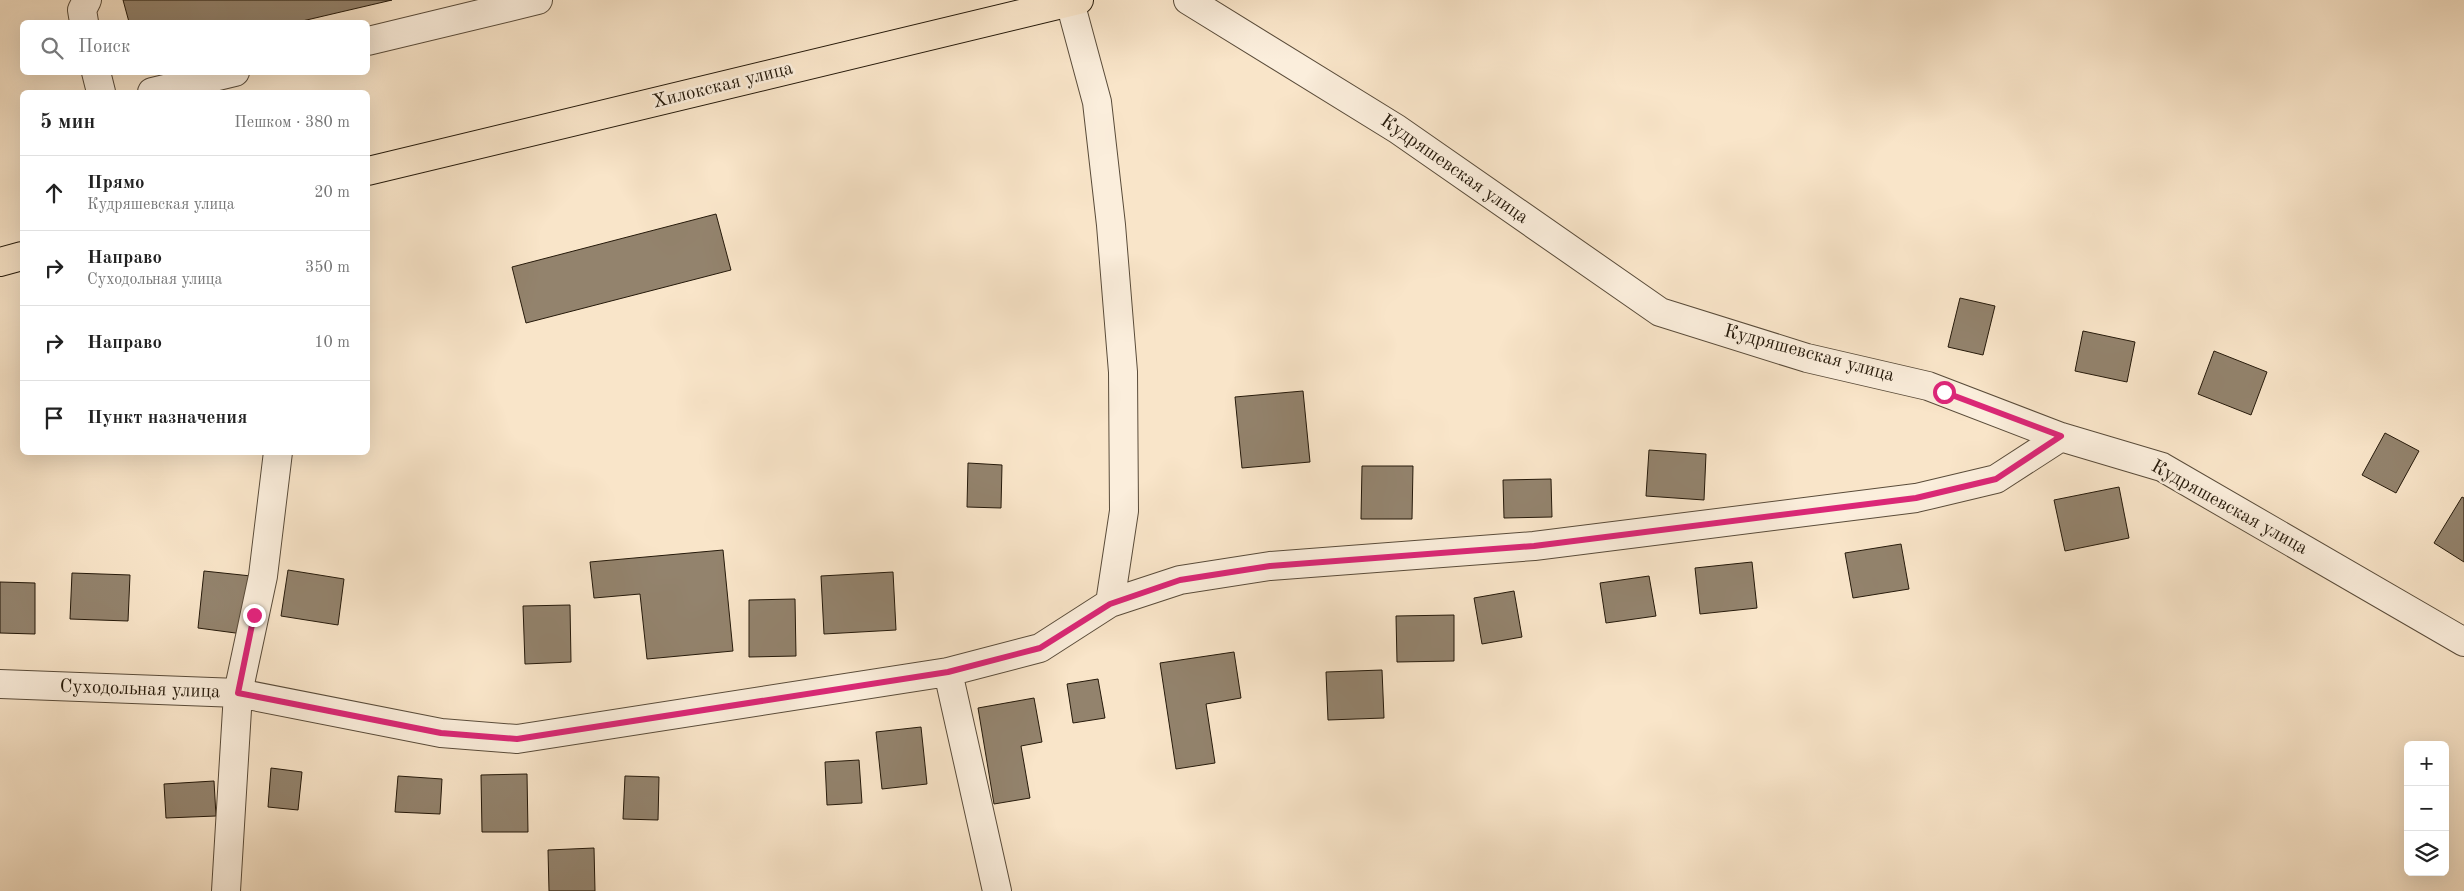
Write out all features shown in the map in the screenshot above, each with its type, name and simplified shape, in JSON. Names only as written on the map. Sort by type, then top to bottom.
[{"type":"main road","name":"Хилокская улица","points":[[370,170],[1011,9],[1074,1]]},
{"type":"main road","points":[[0,262],[20,257]]},
{"type":"street","points":[[84,20],[82,10],[88,0]]},
{"type":"street","points":[[370,41],[538,0]]},
{"type":"street","name":"Кудряшевская улица","points":[[1188,0],[1396,129],[1660,312],[1807,358],[1928,386],[2061,436],[2162,466],[2464,642]]},
{"type":"street","points":[[1074,1],[1097,102],[1111,225],[1123,372],[1124,510],[1110,604]]},
{"type":"street","points":[[97,75],[100,90]]},
{"type":"street","points":[[160,90],[223,75]]},
{"type":"street","name":"Суходольная улица","points":[[0,684],[238,693],[441,733],[517,739],[948,672],[1040,648],[1110,604],[1180,580],[1270,566],[1534,546],[1916,498],[1996,479],[2061,436]]},
{"type":"street","points":[[226,891],[238,693],[263,576],[278,455]]},
{"type":"street","points":[[948,672],[997,891]]},
{"type":"building","points":[[123,0],[392,0],[307,20],[128,20]]},
{"type":"building","points":[[716,214],[731,270],[526,323],[512,267]]},
{"type":"building","points":[[1960,298],[1995,306],[1983,355],[1948,347]]},
{"type":"building","points":[[2083,331],[2135,342],[2127,382],[2075,371]]},
{"type":"building","points":[[2214,351],[2267,372],[2251,415],[2198,394]]},
{"type":"building","points":[[1303,391],[1310,462],[1242,468],[1235,397]]},
{"type":"building","points":[[2385,433],[2419,451],[2396,493],[2362,475]]},
{"type":"building","points":[[1649,450],[1706,454],[1704,500],[1646,496]]},
{"type":"building","points":[[968,463],[1002,465],[1001,508],[967,507]]},
{"type":"building","points":[[1362,466],[1413,466],[1412,519],[1361,519]]},
{"type":"building","points":[[1551,479],[1552,517],[1504,518],[1503,480]]},
{"type":"building","points":[[2119,487],[2129,538],[2065,551],[2054,500]]},
{"type":"building","points":[[2462,497],[2464,498],[2464,562],[2434,543]]},
{"type":"building","points":[[1901,544],[1909,589],[1853,598],[1845,553]]},
{"type":"building","points":[[723,550],[733,651],[647,659],[640,594],[594,598],[590,562]]},
{"type":"building","points":[[1752,562],[1757,608],[1700,614],[1695,568]]},
{"type":"building","points":[[288,570],[344,579],[338,625],[281,616]]},
{"type":"building","points":[[204,571],[251,576],[243,634],[198,628]]},
{"type":"building","points":[[893,572],[896,630],[824,634],[821,576]]},
{"type":"building","points":[[72,573],[130,575],[128,621],[70,619]]},
{"type":"building","points":[[1649,576],[1656,616],[1606,623],[1600,583]]},
{"type":"building","points":[[0,582],[35,583],[35,634],[0,633]]},
{"type":"building","points":[[1514,591],[1522,637],[1482,644],[1474,598]]},
{"type":"building","points":[[795,599],[796,656],[749,657],[749,600]]},
{"type":"building","points":[[570,605],[571,662],[525,664],[523,606]]},
{"type":"building","points":[[1454,615],[1454,661],[1397,662],[1396,616]]},
{"type":"building","points":[[1234,652],[1241,698],[1206,704],[1215,763],[1176,769],[1160,663]]},
{"type":"building","points":[[1382,670],[1384,718],[1328,720],[1326,672]]},
{"type":"building","points":[[1098,679],[1105,718],[1073,723],[1067,684]]},
{"type":"building","points":[[1034,698],[1042,742],[1021,746],[1030,798],[994,804],[978,708]]},
{"type":"building","points":[[921,727],[927,784],[882,789],[876,732]]},
{"type":"building","points":[[859,760],[862,803],[827,805],[825,762]]},
{"type":"building","points":[[271,768],[302,772],[298,810],[268,807]]},
{"type":"building","points":[[527,774],[528,832],[482,832],[481,775]]},
{"type":"building","points":[[398,776],[442,779],[440,814],[395,812]]},
{"type":"building","points":[[625,776],[659,777],[658,820],[623,819]]},
{"type":"building","points":[[214,781],[216,816],[166,818],[164,784]]},
{"type":"building","points":[[594,848],[595,891],[549,891],[548,850]]},
{"type":"route","points":[[254,615],[238,693],[441,733],[517,739],[948,672],[1040,648],[1110,604],[1180,580],[1270,566],[1534,546],[1916,498],[1996,479],[2061,436],[1944,392]]}]
